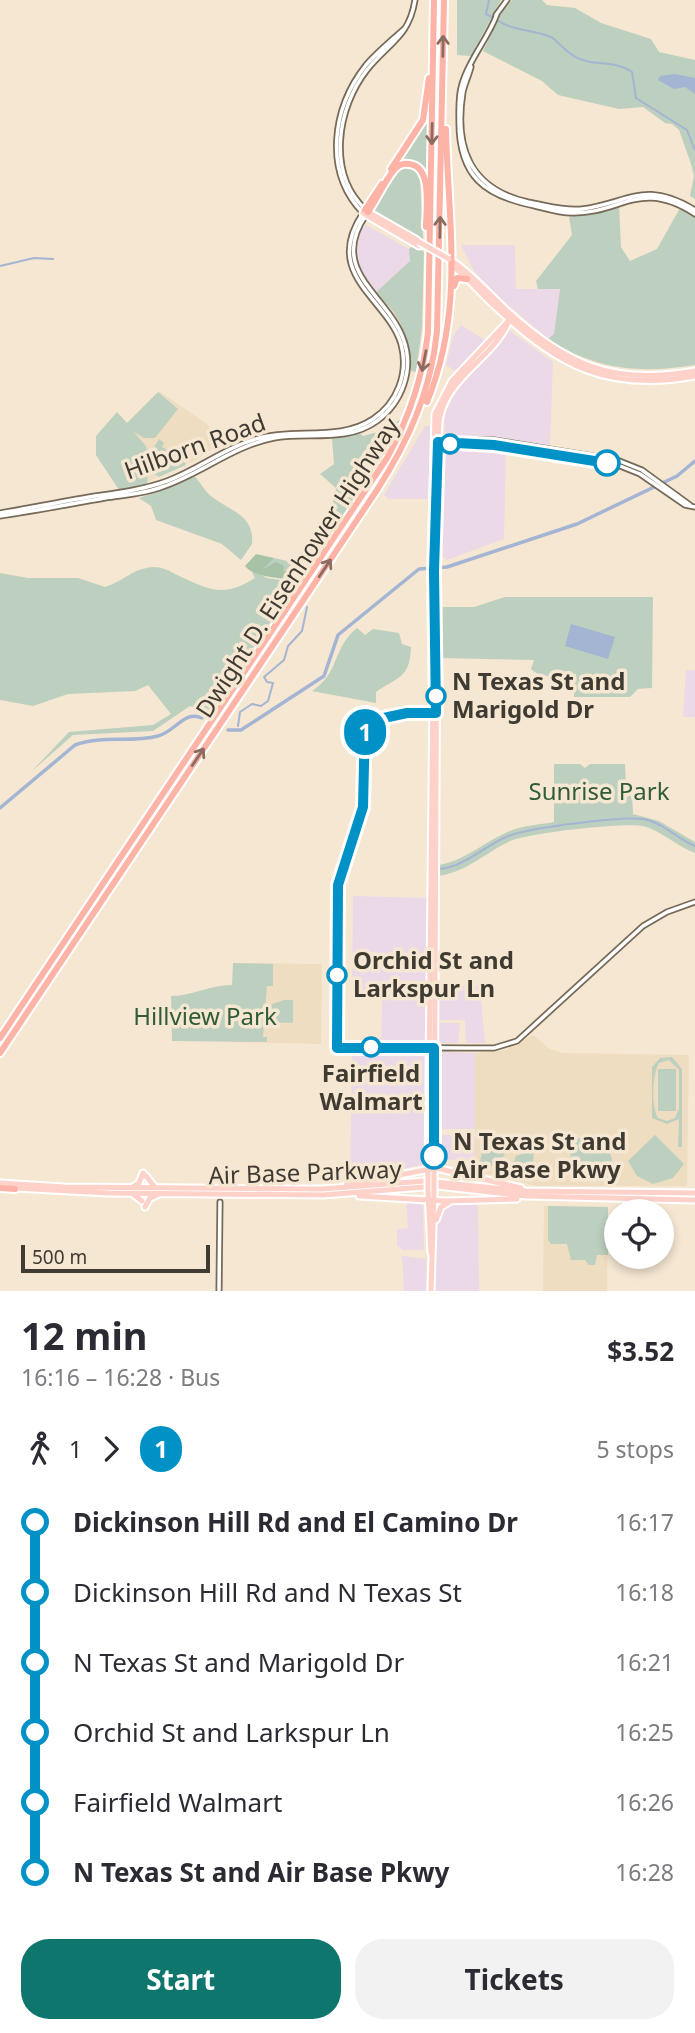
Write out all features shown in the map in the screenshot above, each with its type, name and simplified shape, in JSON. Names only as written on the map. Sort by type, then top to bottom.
[{"type":"highway","name":"Dwight D. Eisenhower Highway","points":[[0,1038],[392,449],[410,410],[424,365],[428,332],[434,0]]},
{"type":"highway","name":"Dwight D. Eisenhower Highway","points":[[0,1052],[377,491],[418,415],[433,365],[438,331],[444,0]]},
{"type":"highway","points":[[365,212],[420,126],[433,66]]},
{"type":"highway","points":[[442,92],[451,263],[448,319]]},
{"type":"highway","points":[[365,212],[396,167],[405,163],[415,165],[424,177],[430,256]]},
{"type":"highway","points":[[418,415],[426,404],[440,365],[455,279],[467,279]]},
{"type":"highway","points":[[0,1186],[15,1189]]},
{"type":"main road","points":[[365,212],[451,263],[548,352],[595,374],[645,382],[695,376]]},
{"type":"main road","points":[[451,263],[511,318],[558,352],[596,369],[646,377],[695,371]]},
{"type":"main road","points":[[430,1291],[433,1230],[432,597],[435,567],[435,442],[447,397],[511,318]]},
{"type":"main road","points":[[322,1189],[431,1168],[450,1168],[545,1194]]},
{"type":"main road","points":[[168,1188],[150,1185],[144,1175],[138,1185],[127,1190],[144,1204],[154,1196],[185,1194]]},
{"type":"main road","name":"Air Base Parkway","points":[[15,1189],[322,1189],[425,1181],[545,1194],[695,1192]]},
{"type":"main road","name":"Air Base Parkway","points":[[0,1186],[185,1194],[340,1194],[425,1186],[693,1201]]},
{"type":"main road","points":[[340,1194],[451,1201],[545,1194]]},
{"type":"main road","points":[[418,1199],[424,1202],[428,1214],[431,1253]]},
{"type":"main road","points":[[428,1214],[431,1200]]},
{"type":"main road","points":[[433,1230],[439,1210],[451,1201]]},
{"type":"street","points":[[365,212],[350,191],[342,173],[342,126],[363,76],[403,35],[415,0]]},
{"type":"street","points":[[507,0],[471,66],[463,99],[463,143],[472,168],[490,187],[514,198],[566,209],[586,208],[626,196],[644,194],[670,198],[695,212]]},
{"type":"street","name":"Hilborn Road","points":[[0,515],[142,489],[178,477],[257,438],[346,430],[367,423],[381,413],[397,390],[403,358],[393,327],[366,295],[353,267],[352,238],[365,212]]},
{"type":"street","points":[[435,442],[442,439],[488,440],[609,458],[634,466],[692,506]]},
{"type":"street","points":[[337,1048],[499,1048],[517,1041],[643,926],[667,912],[695,902]]},
{"type":"street","points":[[219,1291],[220,1202]]},
{"type":"shaded area","points":[[366,225],[409,249],[411,255],[410,261],[373,295],[359,270],[356,255],[361,228]]},
{"type":"shaded area","points":[[461,245],[515,245],[516,289],[560,289],[554,334],[548,339],[492,291],[474,271]]},
{"type":"shaded area","points":[[461,325],[485,340],[455,371],[446,365],[453,336]]},
{"type":"shaded area","points":[[509,330],[553,362],[550,446],[490,437],[445,436],[444,416],[455,393]]},
{"type":"shaded area","points":[[159,391],[207,424],[222,442],[198,459],[147,482],[146,446],[127,423]]},
{"type":"shaded area","points":[[425,426],[430,426],[429,499],[389,499],[384,495]]},
{"type":"shaded area","points":[[487,445],[488,449],[506,450],[504,539],[447,560],[440,554],[442,450],[445,446]]},
{"type":"shaded area","points":[[686,670],[695,670],[695,717],[683,717]]},
{"type":"shaded area","points":[[353,896],[427,898],[427,1036],[423,1043],[381,1043],[382,1000],[352,999]]},
{"type":"shaded area","points":[[233,963],[322,964],[321,1044],[232,1042]]},
{"type":"shaded area","points":[[438,985],[480,986],[485,1043],[466,1043],[465,1020],[437,1020]]},
{"type":"shaded area","points":[[437,1023],[460,1023],[458,1043],[441,1043],[437,1038]]},
{"type":"shaded area","points":[[533,1035],[550,1049],[563,1053],[689,1055],[687,1186],[536,1186],[475,1171],[475,1053],[506,1050]]},
{"type":"shaded area","points":[[352,1053],[419,1053],[425,1057],[425,1164],[350,1181]]},
{"type":"shaded area","points":[[475,1053],[475,1129],[438,1129],[437,1054]]},
{"type":"shaded area","points":[[437,1131],[445,1135],[475,1136],[475,1161],[437,1159]]},
{"type":"shaded area","points":[[406,1201],[419,1202],[423,1206],[424,1250],[403,1250],[397,1246],[397,1229],[408,1228]]},
{"type":"shaded area","points":[[478,1202],[479,1291],[435,1291],[436,1230],[440,1213],[449,1204]]},
{"type":"shaded area","points":[[544,1206],[604,1207],[604,1269],[607,1269],[607,1291],[543,1291]]},
{"type":"shaded area","points":[[402,1256],[426,1259],[426,1291],[404,1291]]},
{"type":"green space","points":[[457,0],[501,0],[471,56],[457,55]]},
{"type":"green space","points":[[512,0],[542,0],[547,5],[575,8],[601,23],[651,39],[659,52],[695,60],[695,199],[690,196],[694,176],[691,164],[679,130],[672,124],[665,123],[643,107],[619,109],[558,95],[542,81],[483,51],[503,10]]},
{"type":"green space","points":[[428,107],[426,179],[415,164],[394,166]]},
{"type":"green space","points":[[406,166],[415,169],[420,176],[423,240],[374,210],[396,170]]},
{"type":"green space","points":[[619,204],[621,247],[630,261],[657,249],[680,208],[695,218],[695,365],[656,369],[619,367],[583,357],[548,339],[554,334],[560,289],[538,289],[536,281],[572,235],[569,217]]},
{"type":"green space","points":[[412,246],[424,252],[422,328],[416,372],[411,371],[409,349],[397,317],[391,308],[373,295],[410,261],[409,249]]},
{"type":"green space","points":[[158,392],[178,409],[155,438],[144,438],[134,432],[146,446],[149,455],[159,439],[164,443],[162,447],[183,458],[186,465],[159,477],[148,469],[147,485],[119,490],[96,455],[96,436],[117,412],[127,423]]},
{"type":"green space","points":[[401,419],[390,444],[359,492],[208,714],[190,706],[153,731],[73,735],[32,771],[69,732],[153,725],[171,714],[148,685],[135,691],[68,694],[33,706],[0,700],[0,573],[28,578],[78,578],[105,587],[140,570],[154,567],[215,590],[233,588],[255,578],[251,570],[267,578],[294,582],[292,569],[283,571],[262,567],[274,558],[287,561],[296,559],[332,506],[336,488],[320,474],[334,464],[332,438],[360,433],[363,436],[381,431]]},
{"type":"green space","points":[[194,476],[209,495],[240,515],[250,526],[252,544],[241,560],[222,544],[156,520],[151,506],[139,498]]},
{"type":"green space","points":[[256,554],[274,558],[263,569],[276,562],[284,566],[283,571],[293,569],[297,575],[294,582],[250,570],[245,566]]},
{"type":"green space","points":[[505,597],[653,597],[652,688],[638,689],[630,697],[574,697],[574,677],[540,676],[531,669],[534,660],[440,658],[440,607],[474,607]]},
{"type":"green space","points":[[357,628],[365,635],[373,629],[399,633],[402,644],[411,647],[405,671],[376,692],[376,703],[312,691],[327,676],[343,644]]},
{"type":"green space","name":"Sunrise Park","points":[[554,764],[580,764],[585,768],[590,764],[625,764],[626,787],[632,791],[633,814],[659,821],[695,842],[695,853],[643,826],[597,827],[510,841],[467,867],[438,876],[439,865],[458,859],[501,835],[521,827],[554,822]]},
{"type":"green space","name":"Hillview Park","points":[[233,963],[273,964],[273,986],[267,986],[263,1037],[267,1037],[267,1042],[172,1041],[171,996],[232,985]]},
{"type":"green space","points":[[293,1000],[293,1023],[270,1022],[270,1005]]},
{"type":"green space","points":[[672,1057],[682,1069],[682,1147],[678,1147],[679,1119],[667,1124],[652,1118],[652,1067],[660,1058]],"holes":[[[669,1060],[679,1070],[679,1109],[675,1118],[667,1121],[658,1118],[653,1098],[657,1068],[659,1063]]]},
{"type":"green space","points":[[658,1069],[676,1069],[676,1111],[658,1111]]},
{"type":"green space","points":[[655,1135],[684,1164],[673,1178],[653,1184],[637,1176],[628,1161]]},
{"type":"green space","points":[[590,1138],[608,1149],[611,1155],[612,1167],[608,1182],[570,1179],[571,1139]]},
{"type":"green space","points":[[484,1142],[507,1146],[504,1156],[498,1162],[479,1167]]},
{"type":"green space","points":[[534,1150],[532,1176],[508,1175],[516,1156]]},
{"type":"green space","points":[[548,1206],[604,1207],[604,1255],[597,1255],[595,1265],[589,1265],[585,1260],[571,1260],[567,1244],[551,1244],[548,1240]]},
{"type":"water","points":[[675,74],[695,78],[695,94],[685,87],[674,89],[658,80],[660,76]]},
{"type":"water","points":[[571,624],[615,637],[608,659],[565,646]]},
{"type":"waterway","points":[[489,0],[486,14],[492,17]]},
{"type":"waterway","points":[[497,20],[512,27],[550,36],[579,59],[617,65],[632,72],[636,98],[687,130],[695,150]]},
{"type":"waterway","points":[[0,266],[34,258],[53,259]]},
{"type":"waterway","points":[[228,730],[241,730],[324,676],[338,635],[419,569],[447,567],[577,524],[677,476],[695,461]]},
{"type":"waterway","points":[[238,726],[240,712],[252,704],[261,706],[268,701],[273,683],[267,682],[264,677],[284,660],[288,646],[302,631],[307,607]]},
{"type":"waterway","points":[[0,808],[75,745],[95,740],[158,736],[185,719],[196,716],[202,718]]},
{"type":"waterway","points":[[439,869],[457,865],[506,837],[595,821],[643,819],[663,827],[695,846]]},
{"type":"bus line","name":"1","points":[[434,1156],[434,1048],[337,1048],[338,885],[363,807],[365,722],[382,721],[407,713],[436,713],[437,597],[434,593],[434,571],[438,442],[494,445],[607,463]]},
{"type":"place","name":"N Texas St and Marigold Dr","points":[[436,696]]},
{"type":"place","name":"Orchid St and Larkspur Ln","points":[[337,975]]},
{"type":"place","name":"Fairfield Walmart","points":[[371,1047]]},
{"type":"place","name":"N Texas St and Air Base Pkwy","points":[[434,1156]]}]
